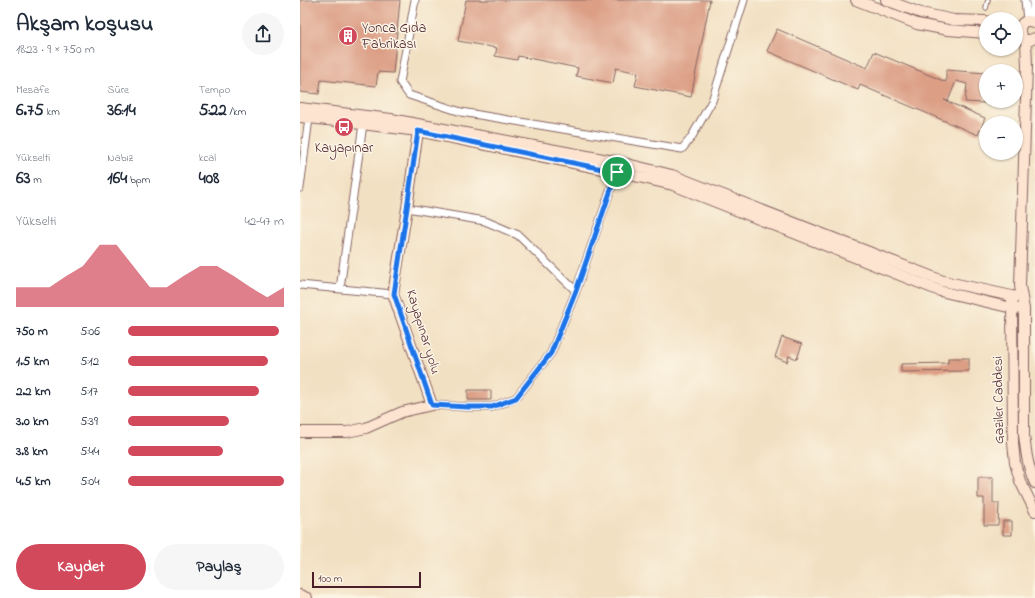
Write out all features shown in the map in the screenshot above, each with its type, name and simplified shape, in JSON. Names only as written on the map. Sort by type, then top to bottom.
[{"type":"street","points":[[415,0],[400,82],[409,95],[461,112],[682,149],[691,138],[712,101],[744,0]]},
{"type":"street","points":[[856,0],[917,24],[948,30],[979,32]]},
{"type":"street","points":[[886,0],[921,13],[954,20],[979,21]]},
{"type":"street","points":[[1025,0],[1027,23]]},
{"type":"street","points":[[1027,23],[1033,0]]},
{"type":"street","name":"Gaziler Caddesi","points":[[1027,23],[1019,30],[1026,37],[1027,67],[1018,293],[1012,308],[1013,443],[1015,462],[1020,481],[1035,511]]},
{"type":"street","points":[[300,108],[391,119],[618,167],[673,185],[940,291],[1012,308],[1024,308]]},
{"type":"street","points":[[300,188],[305,118],[418,131],[618,167],[672,175],[943,281],[1018,293]]},
{"type":"street","points":[[340,288],[363,124]]},
{"type":"street","name":"Kayapınar yolu","points":[[418,131],[394,294],[432,405]]},
{"type":"street","points":[[300,432],[347,432],[366,428],[402,412],[432,405],[492,407],[516,398],[551,353],[576,291],[618,167]]},
{"type":"street","points":[[407,208],[485,221],[518,235],[576,291]]},
{"type":"street","points":[[300,285],[394,294]]},
{"type":"street","name":"Gaziler Caddesi","points":[[1018,293],[1024,308],[1024,436],[1031,475],[1035,483]]},
{"type":"street","points":[[300,595],[307,598]]},
{"type":"lane","points":[[986,8],[988,0]]},
{"type":"building","name":"Yonca Gıda Fabrikası","points":[[300,0],[400,0],[393,73],[378,72],[376,86],[321,80],[319,94],[300,92]]},
{"type":"building","points":[[466,0],[710,0],[691,97],[635,86],[638,73],[616,68],[613,83],[576,76],[578,68],[518,56],[517,60],[495,56],[497,48],[458,41]]},
{"type":"building","points":[[777,29],[867,68],[874,52],[946,82],[946,70],[979,72],[979,103],[965,102],[967,84],[956,81],[948,101],[944,100],[980,116],[979,116],[979,133],[978,135],[860,85],[858,90],[767,51]]},
{"type":"building","points":[[782,337],[802,344],[797,359],[789,356],[787,362],[775,357]]},
{"type":"building","points":[[948,358],[969,358],[969,371],[901,372],[901,364],[948,363]]},
{"type":"building","points":[[468,390],[491,390],[491,400],[468,400]]},
{"type":"building","points":[[978,477],[993,477],[993,503],[999,503],[998,525],[984,525],[984,498],[978,498]]},
{"type":"building","points":[[1003,521],[1012,521],[1012,535],[1003,535]]},
{"type":"place","name":"Yonca Gıda Fabrikası","points":[[348,36]]},
{"type":"place","name":"Kayapınar","points":[[344,127]]},
{"type":"route","points":[[418,131],[617,172],[576,291],[551,353],[516,398],[492,407],[432,405],[394,294],[418,131]]}]
